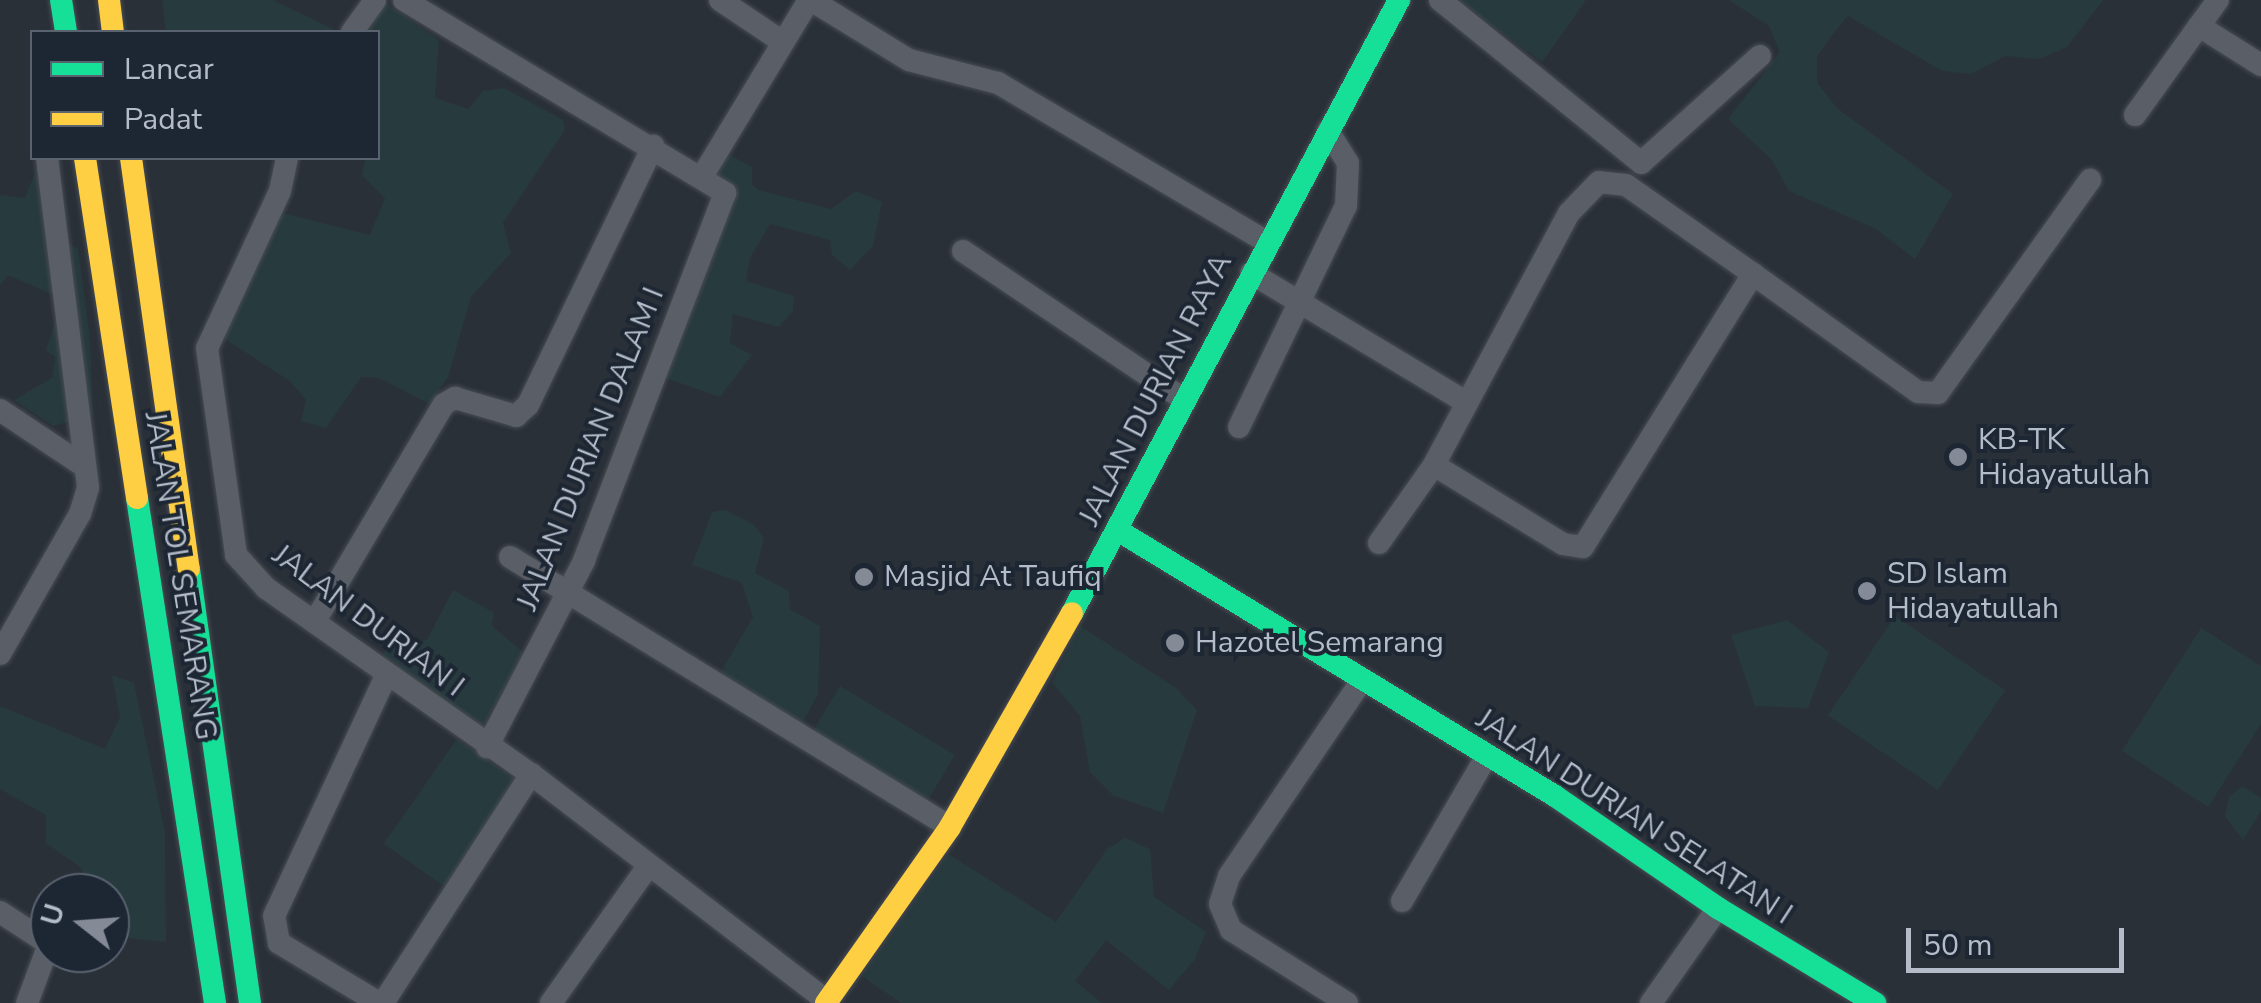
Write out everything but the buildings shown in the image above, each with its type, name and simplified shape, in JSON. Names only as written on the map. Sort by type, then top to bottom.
[{"type":"main road","points":[[61,0],[66,30]]},
{"type":"main road","points":[[109,0],[113,30]]},
{"type":"main road","name":"JALAN DURIAN RAYA","points":[[826,1002],[950,827],[1118,531],[1265,241],[1328,131],[1389,4]]},
{"type":"main road","name":"JALAN TOL SEMARANG","points":[[85,160],[215,1003]]},
{"type":"main road","name":"JALAN TOL SEMARANG","points":[[131,160],[250,1003]]},
{"type":"main road","name":"JALAN DURIAN SELATAN I","points":[[1118,531],[1361,682],[1555,796],[1718,908],[1876,1003]]},
{"type":"street","points":[[354,30],[376,0]]},
{"type":"street","points":[[404,0],[703,175],[781,41],[810,0],[910,60],[998,83],[1265,241]]},
{"type":"street","points":[[720,0],[781,41]]},
{"type":"street","points":[[1440,0],[1640,163],[1760,56]]},
{"type":"street","points":[[2135,115],[2218,0]]},
{"type":"street","points":[[2199,26],[2261,65]]},
{"type":"street","points":[[1239,427],[1304,303],[1350,188],[1348,163],[1328,131]]},
{"type":"street","points":[[316,621],[444,404],[455,398],[516,416],[528,405],[653,146]]},
{"type":"street","points":[[0,654],[80,514],[88,486],[47,160]]},
{"type":"street","name":"JALAN DURIAN I","points":[[287,160],[280,192],[214,326],[207,361],[229,539],[266,588],[386,676],[531,774],[647,868],[826,1002]]},
{"type":"street","name":"JALAN DURIAN DALAM I","points":[[486,746],[570,592],[724,204],[724,189],[703,175]]},
{"type":"street","points":[[1379,543],[1434,466],[1569,213],[1599,182],[1626,186],[1918,392],[1938,393],[2090,180]]},
{"type":"street","points":[[963,251],[1185,400]]},
{"type":"street","points":[[1251,274],[1467,402]]},
{"type":"street","points":[[1434,466],[1563,544],[1584,547],[1752,274]]},
{"type":"street","points":[[0,410],[84,466]]},
{"type":"street","points":[[510,558],[950,827]]},
{"type":"street","points":[[386,676],[274,916],[278,943],[381,1003],[531,774]]},
{"type":"street","points":[[1347,1003],[1231,930],[1220,904],[1228,876],[1361,682]]},
{"type":"street","points":[[1402,901],[1486,757]]},
{"type":"street","points":[[551,1003],[647,868]]},
{"type":"street","points":[[1651,1003],[1718,908]]},
{"type":"street","points":[[0,912],[50,944],[27,1003]]},
{"type":"green space","points":[[162,0],[273,0],[335,30],[166,30]]},
{"type":"green space","points":[[1457,0],[1586,0],[1542,62]]},
{"type":"green space","points":[[1729,0],[2103,0],[2067,47],[2040,59],[2005,56],[1971,74],[1942,71],[1848,16],[1817,56],[1817,83],[1837,108],[1953,194],[1915,259],[1876,229],[1789,191],[1772,160],[1728,119],[1780,52],[1769,26]]},
{"type":"green space","points":[[384,2],[439,40],[435,98],[468,109],[483,91],[504,88],[563,120],[565,130],[503,223],[511,253],[471,297],[448,377],[430,404],[379,378],[361,377],[326,428],[301,421],[306,400],[290,381],[222,337],[274,219],[287,214],[370,235],[385,198],[362,175],[366,160],[380,160],[380,30],[361,30]]},
{"type":"green space","points":[[728,154],[752,167],[752,185],[758,190],[831,209],[856,191],[882,202],[873,246],[850,270],[832,255],[830,240],[770,224],[750,258],[746,281],[794,296],[793,311],[779,327],[733,314],[730,343],[752,355],[720,397],[657,375],[735,188],[709,170]]},
{"type":"green space","points":[[40,160],[61,160],[53,236],[78,249],[90,340],[93,415],[53,426],[14,400],[52,378],[55,357],[46,350],[63,299],[8,275],[0,285],[0,195],[25,198]]},
{"type":"green space","points":[[725,510],[753,524],[764,538],[755,573],[789,591],[790,609],[820,626],[818,694],[801,726],[718,677],[753,617],[742,583],[692,565],[712,512]]},
{"type":"green space","points":[[453,590],[494,613],[492,626],[525,654],[478,733],[381,660],[386,647],[427,640]]},
{"type":"green space","points":[[1895,616],[2005,690],[1938,790],[1828,715]]},
{"type":"green space","points":[[1787,620],[1829,652],[1808,708],[1755,706],[1731,635]]},
{"type":"green space","points":[[1080,626],[1176,688],[1197,710],[1163,813],[1114,796],[1090,772],[1080,716],[1052,682]]},
{"type":"green space","points":[[2201,628],[2261,666],[2261,724],[2208,807],[2122,751]]},
{"type":"green space","points":[[112,675],[134,683],[165,833],[166,942],[130,938],[130,873],[83,873],[46,843],[46,815],[0,789],[0,706],[105,749],[120,717]]},
{"type":"green space","points":[[840,686],[955,755],[928,800],[813,731]]},
{"type":"green space","points":[[457,739],[518,781],[444,886],[384,844]]},
{"type":"green space","points":[[2242,786],[2261,798],[2261,811],[2243,840],[2225,816],[2229,797]]},
{"type":"green space","points":[[1125,838],[1150,849],[1154,897],[1206,932],[1195,959],[1169,990],[1106,940],[1075,981],[1102,1003],[901,1003],[862,976],[948,854],[1056,922],[1107,849]]},
{"type":"traffic: fast","points":[[61,0],[66,30]]},
{"type":"traffic: fast","points":[[1072,613],[1399,0]]},
{"type":"traffic: fast","points":[[137,498],[215,1003]]},
{"type":"traffic: fast","points":[[1119,531],[1555,796],[1718,908],[1875,1003]]},
{"type":"traffic: fast","points":[[189,569],[250,1003]]},
{"type":"traffic: slow","points":[[109,0],[113,30]]},
{"type":"traffic: slow","points":[[85,160],[137,498]]},
{"type":"traffic: slow","points":[[131,160],[189,569]]},
{"type":"traffic: slow","points":[[826,1003],[950,827],[1072,613]]},
{"type":"place","name":"KB-TK Hidayatullah","points":[[1958,457]]},
{"type":"place","name":"Masjid At Taufiq","points":[[864,577]]},
{"type":"place","name":"SD Islam Hidayatullah","points":[[1867,591]]},
{"type":"place","name":"Hazotel Semarang","points":[[1175,643]]}]
